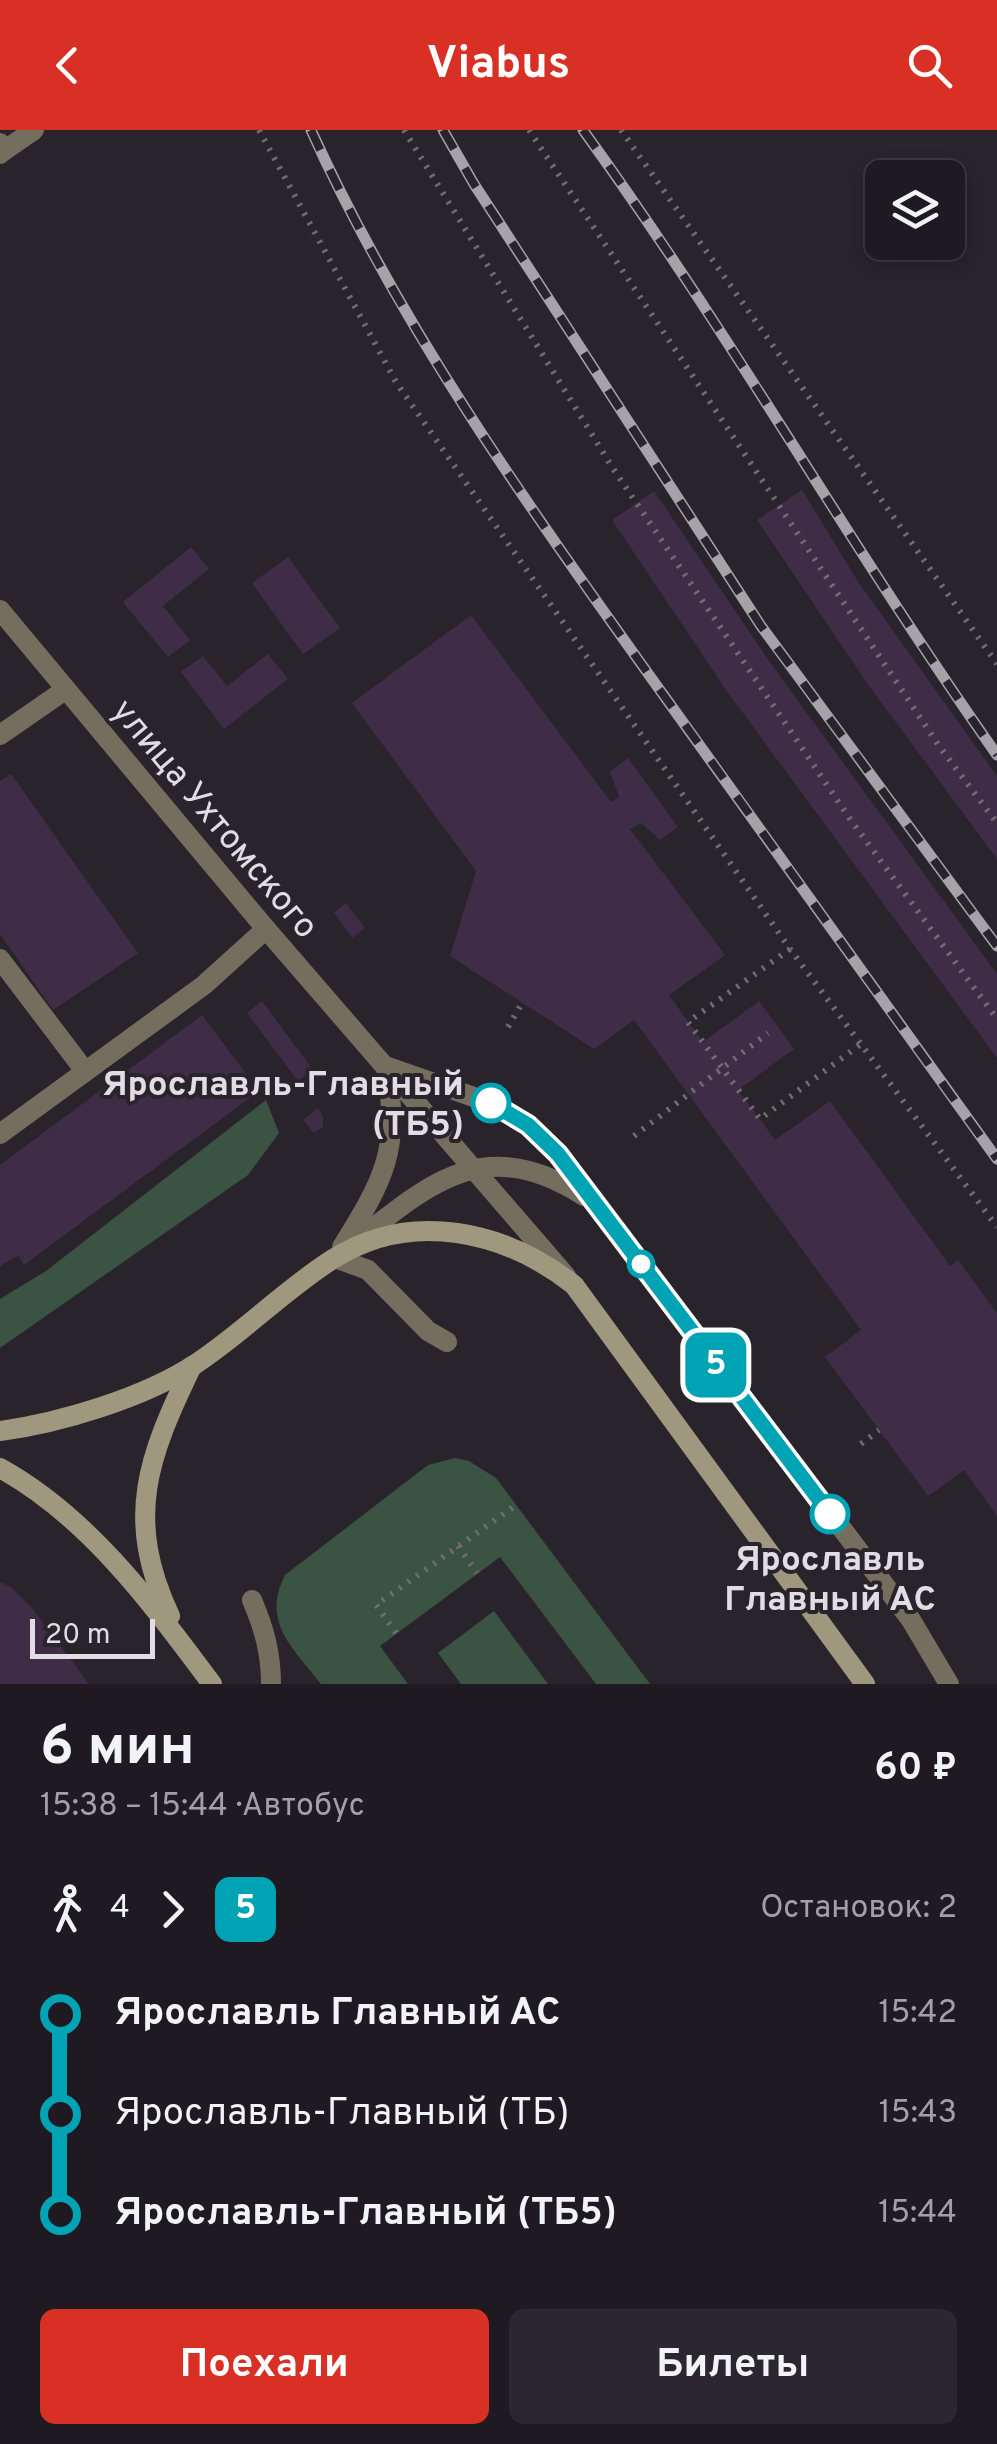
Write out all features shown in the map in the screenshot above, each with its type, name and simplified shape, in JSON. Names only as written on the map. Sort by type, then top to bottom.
[{"type":"main road","points":[[0,1431],[62,1418],[110,1402],[192,1366],[335,1258],[362,1246],[411,1232],[487,1238],[516,1247],[548,1264],[574,1285],[866,1684]]},
{"type":"main road","points":[[183,1645],[148,1556],[144,1500],[159,1437],[192,1366]]},
{"type":"main road","points":[[0,1468],[81,1527],[212,1684]]},
{"type":"street","points":[[2,149],[34,130]]},
{"type":"street","name":"улица Ухтомского","points":[[0,610],[266,929],[574,1285]]},
{"type":"street","points":[[0,735],[65,690]]},
{"type":"street","points":[[0,1134],[204,984],[266,929]]},
{"type":"street","points":[[0,958],[85,1071]]},
{"type":"street","points":[[385,1066],[491,1103],[528,1125],[558,1154],[912,1620],[949,1684]]},
{"type":"street","points":[[335,1258],[369,1199],[392,1143],[392,1101],[385,1066]]},
{"type":"street","points":[[335,1258],[436,1181],[473,1169],[503,1166],[529,1170],[552,1178],[594,1203]]},
{"type":"street","points":[[335,1258],[368,1270],[428,1331],[447,1342]]},
{"type":"street","points":[[252,1600],[271,1657],[271,1684]]},
{"type":"path","points":[[259,130],[396,382],[790,949],[997,1226]]},
{"type":"path","points":[[404,130],[612,467],[850,819],[997,1020]]},
{"type":"path","points":[[529,130],[940,746],[997,823]]},
{"type":"path","points":[[621,130],[997,664]]},
{"type":"path","points":[[790,949],[688,1022],[760,1119],[860,1044]]},
{"type":"path","points":[[508,1027],[522,1003]]},
{"type":"path","points":[[634,1136],[768,1033]]},
{"type":"path","points":[[861,1444],[879,1430]]},
{"type":"path","points":[[396,1634],[376,1605],[516,1505]]},
{"type":"path","points":[[458,1546],[478,1573]]},
{"type":"green space","points":[[266,1100],[279,1133],[248,1175],[0,1348],[0,1299],[46,1271]]},
{"type":"green space","points":[[455,1458],[469,1461],[496,1478],[650,1684],[596,1684],[500,1557],[380,1646],[408,1684],[321,1684],[291,1646],[278,1621],[279,1592],[285,1575],[428,1465]]},
{"type":"green space","points":[[494,1611],[548,1684],[461,1684],[438,1653]]},
{"type":"building","points":[[802,490],[857,580],[997,776],[997,859],[869,686],[757,520]]},
{"type":"building","points":[[654,491],[769,661],[997,974],[997,1058],[726,690],[612,520]]},
{"type":"building","points":[[191,547],[209,569],[163,606],[190,640],[168,657],[123,602]]},
{"type":"building","points":[[288,557],[340,628],[303,654],[252,583]]},
{"type":"building","points":[[471,615],[611,802],[619,797],[610,772],[628,758],[678,827],[660,840],[641,823],[630,829],[725,955],[669,995],[703,1042],[759,1001],[794,1049],[738,1090],[775,1140],[830,1101],[950,1266],[958,1260],[997,1313],[997,1516],[964,1470],[928,1496],[825,1357],[861,1330],[634,1020],[594,1049],[450,956],[476,871],[352,703]]},
{"type":"building","points":[[268,654],[288,679],[224,729],[181,672],[203,656],[227,686]]},
{"type":"building","points":[[11,774],[138,953],[53,1010],[0,934],[0,781]]},
{"type":"building","points":[[346,903],[365,928],[352,938],[334,912]]},
{"type":"building","points":[[262,1001],[313,1070],[298,1081],[247,1013]]},
{"type":"building","points":[[202,1015],[259,1091],[24,1265],[18,1256],[0,1266],[0,1165]]},
{"type":"building","points":[[318,1108],[323,1127],[314,1133],[303,1120]]},
{"type":"building","points":[[0,1582],[11,1587],[32,1608],[89,1684],[0,1684]]},
{"type":"railway","points":[[311,130],[386,278],[473,420],[614,626],[997,1159]]},
{"type":"railway","points":[[443,130],[474,184],[761,626],[997,946]]},
{"type":"railway","points":[[583,130],[997,755]]},
{"type":"bus line","name":"5","points":[[491,1103],[528,1125],[558,1154],[830,1514]]},
{"type":"place","name":"Ярославль-Главный (ТБ5)","points":[[491,1103]]},
{"type":"place","name":"Ярославль Главный АС","points":[[830,1514]]}]
